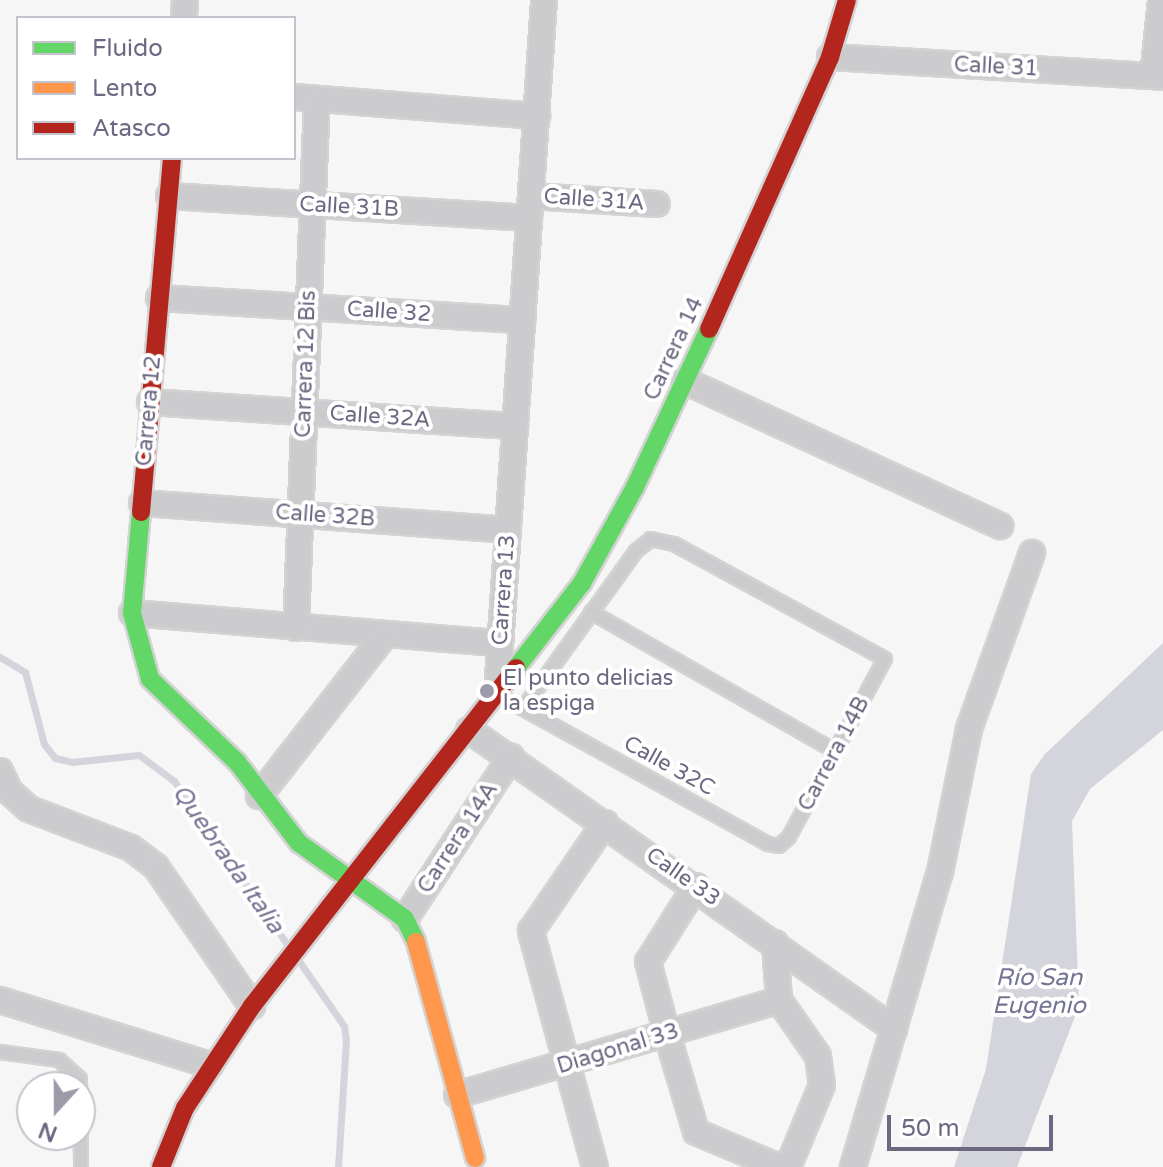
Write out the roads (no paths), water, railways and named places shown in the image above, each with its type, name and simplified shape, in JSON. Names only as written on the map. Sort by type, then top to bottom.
[{"type":"main road","name":"Carrera 14","points":[[497,694],[582,583],[685,381],[830,57],[847,0]]},
{"type":"main road","name":"Carrera 12","points":[[172,160],[132,613],[142,664],[150,679],[237,762],[259,796]]},
{"type":"main road","points":[[161,1167],[210,1065],[278,971],[497,694]]},
{"type":"main road","points":[[259,796],[299,843],[405,919],[414,934],[475,1158]]},
{"type":"street","name":"Carrera 13","points":[[497,694],[544,0]]},
{"type":"street","points":[[1158,77],[1161,0]]},
{"type":"street","name":"Calle 31","points":[[830,57],[1158,77]]},
{"type":"street","points":[[306,98],[537,116]]},
{"type":"street","name":"Carrera 12 Bis","points":[[296,628],[313,205],[306,98]]},
{"type":"street","name":"Calle 31B","points":[[169,196],[313,205],[530,207]]},
{"type":"street","name":"Calle 31A","points":[[530,207],[657,204]]},
{"type":"street","name":"Calle 32","points":[[159,298],[522,320]]},
{"type":"street","points":[[685,381],[1000,526]]},
{"type":"street","name":"Calle 32A","points":[[150,402],[515,426]]},
{"type":"street","name":"Calle 32B","points":[[142,503],[508,530]]},
{"type":"street","points":[[853,1167],[940,872],[969,729],[1032,553]]},
{"type":"street","points":[[132,613],[500,643]]},
{"type":"street","points":[[259,796],[385,635]]},
{"type":"street","name":"Calle 33","points":[[469,730],[696,886],[894,1029]]},
{"type":"street","name":"Carrera 14A","points":[[405,919],[511,757]]},
{"type":"street","points":[[0,771],[10,792],[29,809],[131,848],[156,867],[252,1006]]},
{"type":"street","points":[[595,1167],[564,1066],[531,931],[605,823]]},
{"type":"street","points":[[696,886],[648,962],[667,1034],[696,1132],[779,1167]]},
{"type":"street","points":[[775,943],[779,1000],[818,1056],[822,1085],[788,1167]]},
{"type":"street","points":[[0,1000],[210,1065]]},
{"type":"street","name":"Diagonal 33","points":[[457,1095],[564,1066],[779,1000]]},
{"type":"lane","name":"Carrera 14B","points":[[591,612],[636,551],[651,539],[674,544],[885,659],[779,846]]},
{"type":"lane","points":[[523,708],[591,612],[835,751]]},
{"type":"lane","name":"Calle 32C","points":[[497,694],[768,844],[779,846]]},
{"type":"lane","points":[[0,1052],[59,1060],[80,1079],[81,1167]]},
{"type":"water","name":"Río San Eugenio","points":[[1163,643],[1163,730],[1090,789],[1072,821],[1079,1006],[1017,1167],[954,1167],[986,1069],[1031,774],[1044,755]]},
{"type":"waterway","name":"Quebrada Italia","points":[[0,657],[25,672],[44,744],[55,758],[72,762],[139,755],[174,781],[287,944]]},
{"type":"waterway","name":"Quebrada Italia","points":[[299,961],[344,1026],[346,1040],[338,1167]]},
{"type":"place","name":"El punto delicias la espiga","points":[[487,691]]}]
